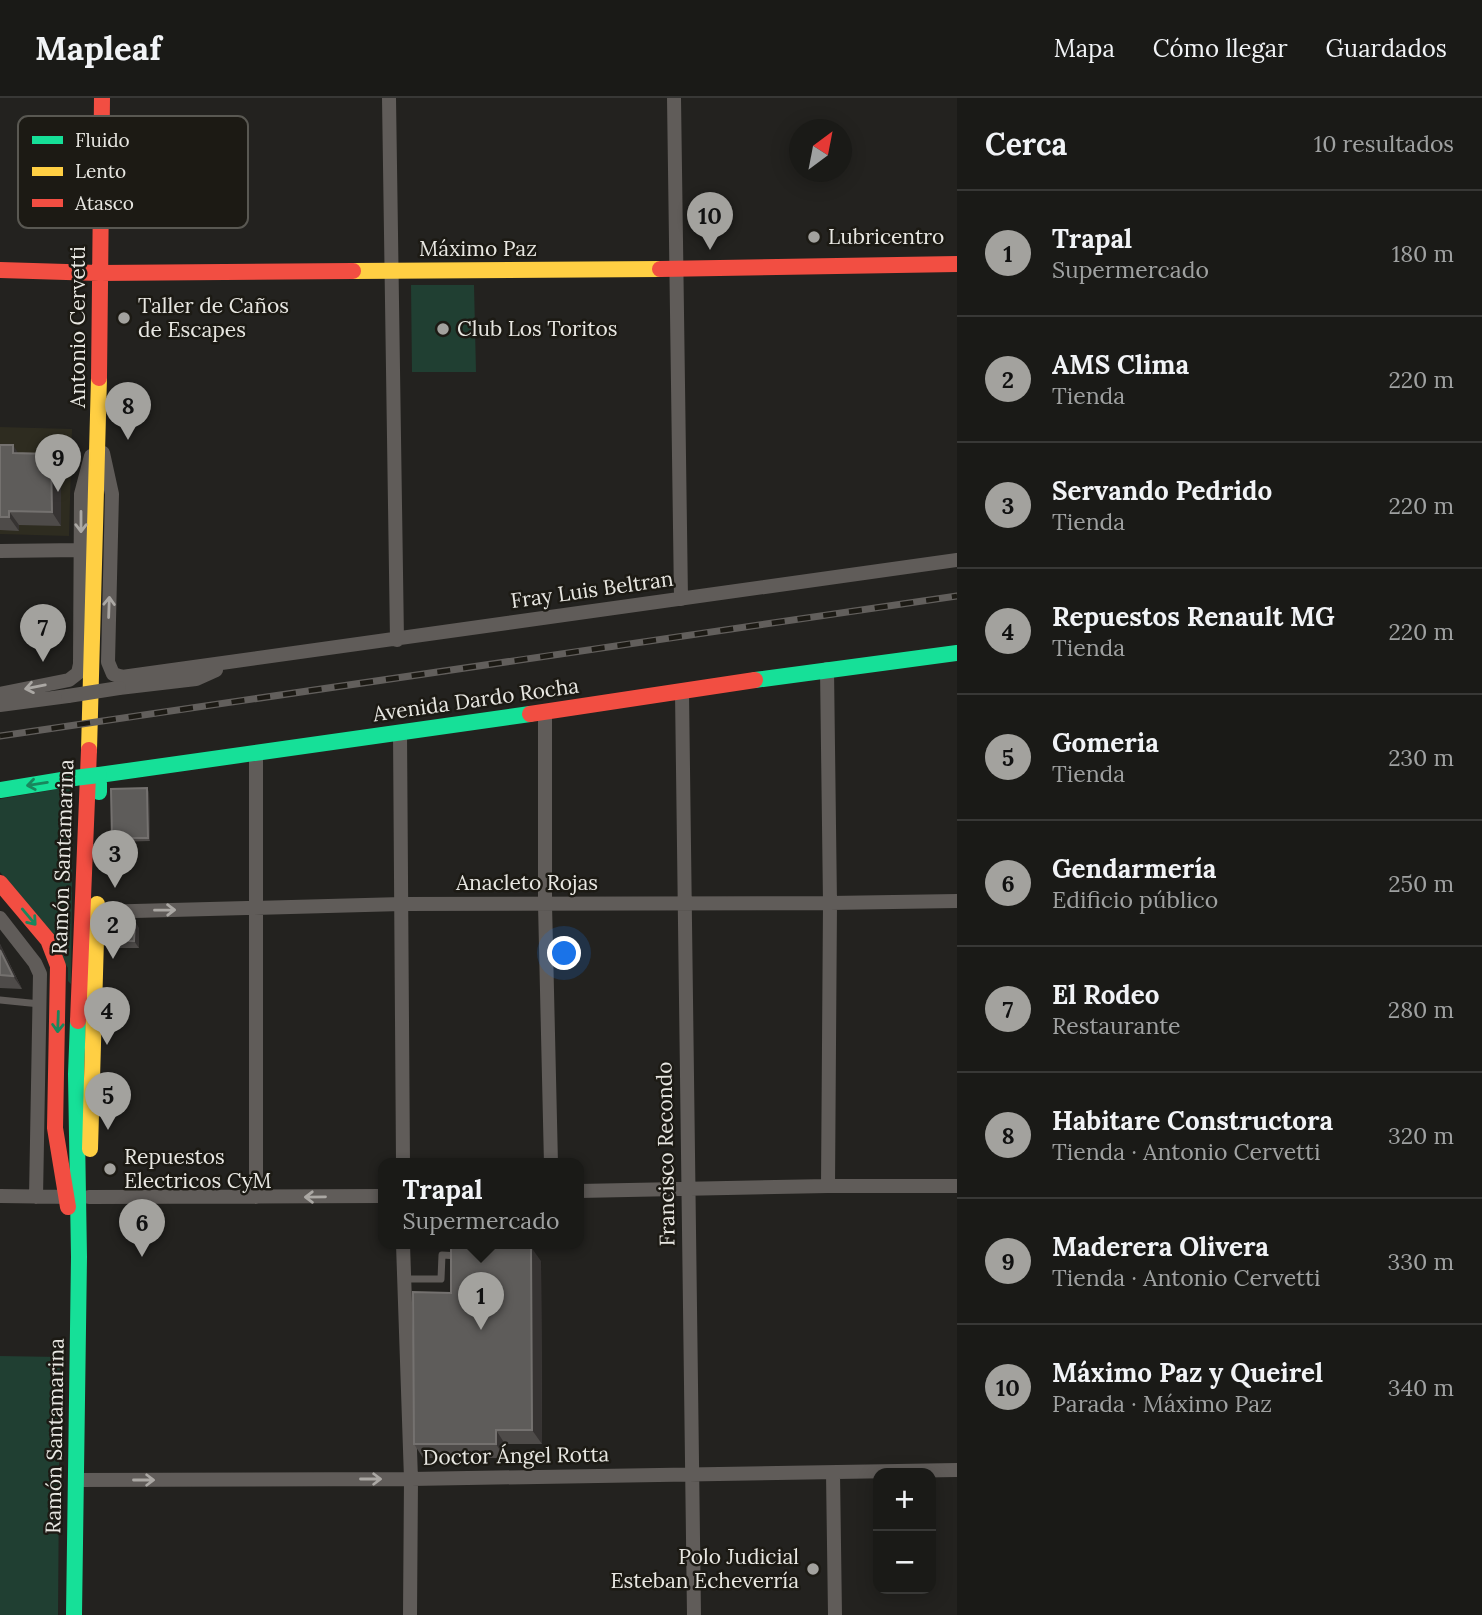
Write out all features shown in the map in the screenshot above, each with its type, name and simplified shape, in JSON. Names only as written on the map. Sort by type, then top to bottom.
[{"type":"main road","name":"Antonio Cervetti","points":[[102,98],[102,116]]},
{"type":"main road","name":"Antonio Cervetti","points":[[90,726],[98,431],[100,228]]},
{"type":"main road","name":"Máximo Paz","points":[[0,270],[99,273],[676,270],[957,264]]},
{"type":"main road","name":"Avenida Dardo Rocha","points":[[0,790],[827,669],[957,653]]},
{"type":"main road","name":"Ramón Santamarina","points":[[74,1615],[79,1257],[76,1074],[90,726]]},
{"type":"main road","name":"Ramón Santamarina","points":[[79,1257],[78,1197],[97,912],[99,775]]},
{"type":"main road","name":"Ramón Santamarina","points":[[0,883],[48,940],[58,966],[55,1128],[78,1197]]},
{"type":"street","points":[[389,98],[397,640]]},
{"type":"street","points":[[674,98],[681,599]]},
{"type":"street","name":"Antonio Cervetti","points":[[0,694],[69,680],[78,673],[81,494],[98,431]]},
{"type":"street","name":"Antonio Cervetti","points":[[98,431],[112,494],[108,662],[113,674]]},
{"type":"street","points":[[0,551],[81,550]]},
{"type":"street","name":"Fray Luis Beltran","points":[[113,674],[122,677],[233,663],[957,560]]},
{"type":"street","name":"Fray Luis Beltran","points":[[0,705],[196,679],[233,663]]},
{"type":"street","points":[[827,669],[830,903],[828,1186]]},
{"type":"street","name":"Francisco Recondo","points":[[682,692],[694,1615]]},
{"type":"street","points":[[545,711],[545,904],[551,1158]]},
{"type":"street","points":[[400,733],[403,1158]]},
{"type":"street","points":[[256,754],[256,1197]]},
{"type":"street","name":"Anacleto Rojas","points":[[97,912],[402,904],[957,901]]},
{"type":"street","name":"Ramón Santamarina","points":[[0,918],[35,963],[40,974],[36,1197]]},
{"type":"street","points":[[584,1191],[957,1186]]},
{"type":"street","points":[[0,1196],[378,1196]]},
{"type":"street","points":[[403,1249],[411,1479],[410,1615]]},
{"type":"street","name":"Doctor Ángel Rotta","points":[[75,1480],[411,1479],[957,1470]]},
{"type":"street","points":[[833,1473],[835,1615]]},
{"type":"lane","points":[[0,1000],[41,1004]]},
{"type":"lane","points":[[404,1279],[441,1279],[442,1255],[466,1256]]},
{"type":"shaded area","points":[[0,427],[72,429],[69,536],[0,534]]},
{"type":"green space","name":"Club Los Toritos","points":[[411,285],[474,285],[476,372],[412,372]]},
{"type":"green space","points":[[64,788],[72,790],[73,800],[71,984],[68,981],[68,968],[23,899],[0,872],[0,799]]},
{"type":"green space","points":[[0,1356],[60,1357],[58,1615],[0,1615]]},
{"type":"building","points":[[0,445],[13,445],[13,453],[51,454],[52,512],[9,511],[9,517],[0,517]]},
{"type":"building","points":[[147,788],[148,838],[112,838],[111,789]]},
{"type":"building","points":[[112,921],[135,921],[134,941],[107,941],[108,926]]},
{"type":"building","points":[[0,950],[13,976],[0,975]]},
{"type":"building","points":[[451,1249],[531,1249],[532,1430],[496,1430],[496,1444],[414,1444],[413,1292],[451,1293]]},
{"type":"railway","points":[[0,736],[957,596]]},
{"type":"traffic: fast","points":[[755,680],[957,653]]},
{"type":"traffic: fast","points":[[99,792],[99,775],[530,714]]},
{"type":"traffic: fast","points":[[74,778],[99,775]]},
{"type":"traffic: fast","points":[[0,790],[74,778]]},
{"type":"traffic: fast","points":[[74,1615],[79,1257],[76,1074],[78,1021]]},
{"type":"traffic: slow","points":[[353,271],[660,269]]},
{"type":"traffic: slow","points":[[89,750],[99,378]]},
{"type":"traffic: slow","points":[[90,1149],[97,904]]},
{"type":"traffic: jam","points":[[102,98],[102,116]]},
{"type":"traffic: jam","points":[[99,378],[101,228]]},
{"type":"traffic: jam","points":[[660,269],[957,264]]},
{"type":"traffic: jam","points":[[0,270],[99,273],[353,271]]},
{"type":"traffic: jam","points":[[530,714],[755,680]]},
{"type":"traffic: jam","points":[[78,1021],[89,750]]},
{"type":"traffic: jam","points":[[0,883],[48,940],[58,966],[55,1128],[68,1207]]},
{"type":"place","name":"Lubricentro","points":[[814,237]]},
{"type":"place","name":"Máximo Paz y Queirel","points":[[710,250]]},
{"type":"place","name":"Taller de Caños de Escapes","points":[[124,318]]},
{"type":"place","name":"Club Los Toritos","points":[[443,329]]},
{"type":"place","name":"Habitare Constructora","points":[[128,440]]},
{"type":"place","name":"Maderera Olivera","points":[[58,492]]},
{"type":"place","name":"El Rodeo","points":[[43,662]]},
{"type":"place","name":"Servando Pedrido","points":[[115,888]]},
{"type":"place","name":"AMS Clima","points":[[113,959]]},
{"type":"place","name":"Repuestos Renault MG","points":[[107,1045]]},
{"type":"place","name":"Gomeria","points":[[108,1130]]},
{"type":"place","name":"Repuestos Electricos CyM","points":[[110,1169]]},
{"type":"place","name":"Gendarmería","points":[[142,1257]]},
{"type":"place","name":"Trapal","points":[[481,1330]]},
{"type":"place","name":"Polo Judicial Esteban Echeverría","points":[[813,1569]]}]
